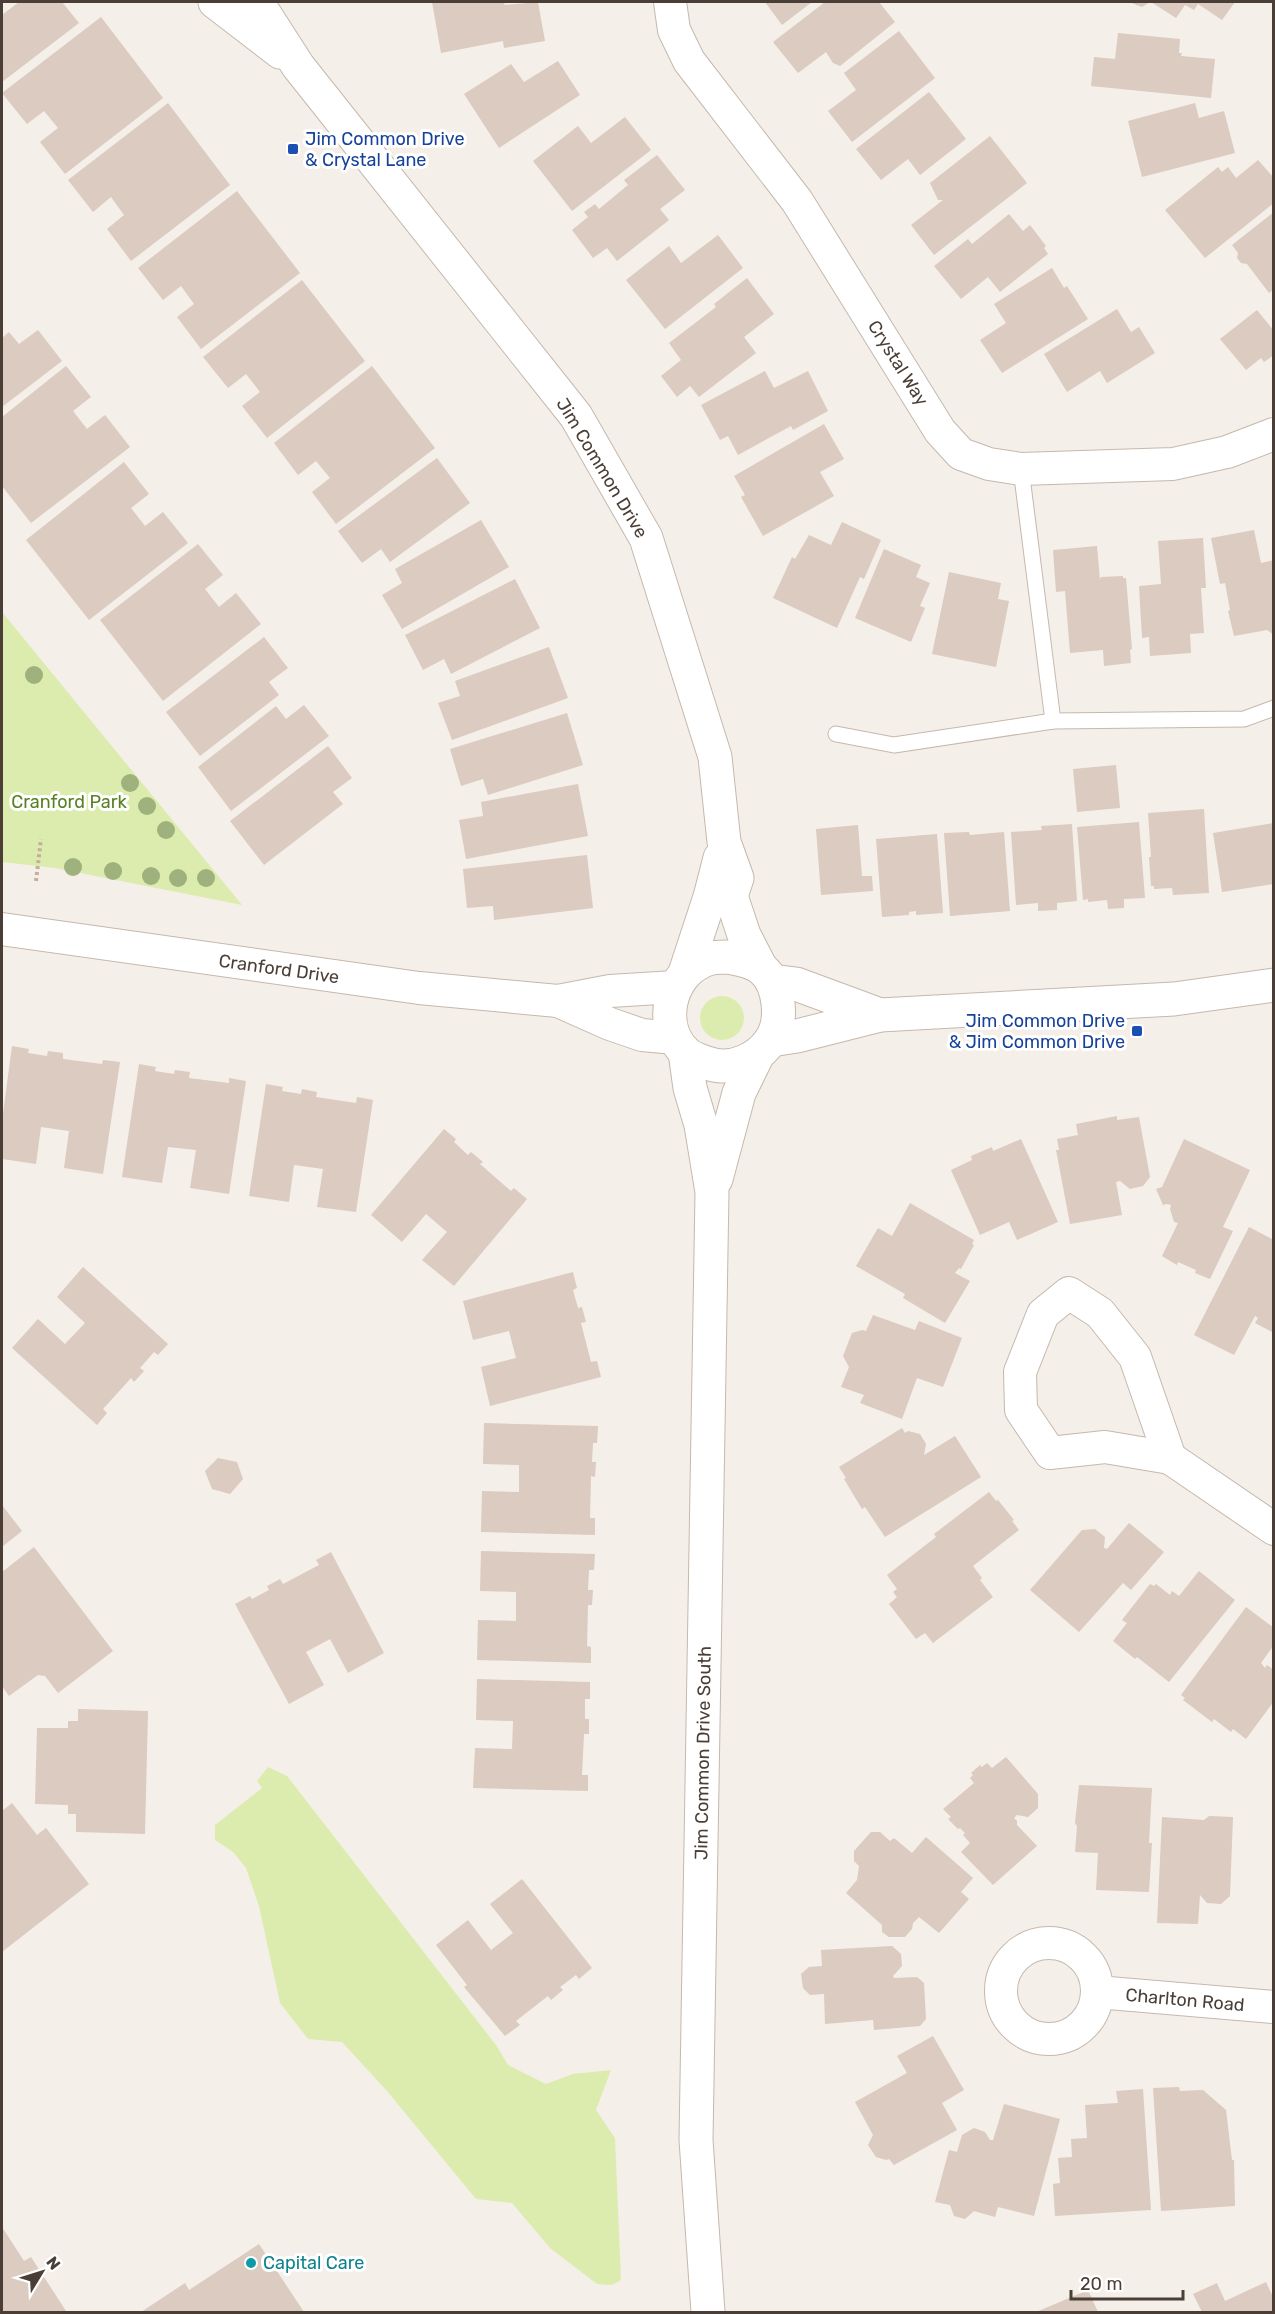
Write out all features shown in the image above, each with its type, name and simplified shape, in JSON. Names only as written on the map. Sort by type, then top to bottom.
[{"type":"street","name":"Jim Common Drive","points":[[215,2],[298,66]]},
{"type":"street","name":"Jim Common Drive","points":[[257,2],[298,66],[576,416],[646,538],[715,757],[724,842],[737,878],[731,896],[744,936],[766,974]]},
{"type":"street","name":"Crystal Way","points":[[670,2],[674,30],[689,61],[798,201],[940,431],[962,454],[989,464],[1021,469],[1173,464],[1227,452],[1274,434]]},
{"type":"street","name":"Jim Common Drive","points":[[680,980],[710,897],[724,842]]},
{"type":"street","name":"Cranford Drive","points":[[2,929],[419,988],[558,1000],[680,980]]},
{"type":"street","points":[[880,1015],[766,974],[744,960],[728,957],[699,962],[680,980],[670,1004],[670,1012],[680,1045],[700,1060],[726,1065],[743,1062],[765,1047],[797,1036],[880,1015],[1174,999],[1274,985]]},
{"type":"street","points":[[765,1047],[776,1023],[778,1001],[766,974]]},
{"type":"street","name":"Cranford Drive","points":[[558,1000],[610,1024],[680,1045]]},
{"type":"street","name":"Jim Common Drive South","points":[[680,1045],[701,1125],[712,1192],[696,2140],[708,2313]]},
{"type":"street","name":"Jim Common Drive South","points":[[712,1192],[739,1093],[765,1047]]},
{"type":"street","points":[[1170,1458],[1135,1357],[1100,1313],[1069,1293],[1043,1314],[1020,1372],[1021,1410],[1050,1453],[1105,1447],[1170,1458],[1274,1529]]},
{"type":"street","name":"Charlton Road","points":[[1097,1992],[1274,2007]]},
{"type":"lane","points":[[1021,469],[1053,721]]},
{"type":"lane","points":[[836,734],[894,745],[1053,721],[1244,719],[1274,708]]},
{"type":"path","points":[[36,881],[41,839]]},
{"type":"green space","name":"Cranford Park","points":[[2,612],[242,905],[55,868],[2,862]]},
{"type":"green space","points":[[722,996],[731,997],[738,1002],[743,1009],[743,1027],[738,1034],[731,1039],[722,1040],[713,1039],[706,1034],[701,1027],[700,1018],[701,1009],[706,1002],[713,997]]},
{"type":"green space","points":[[268,1767],[287,1776],[496,2045],[508,2065],[546,2084],[573,2074],[611,2070],[596,2110],[615,2138],[621,2280],[612,2285],[597,2284],[550,2248],[512,2203],[476,2199],[387,2091],[342,2042],[308,2039],[280,2003],[259,1906],[246,1868],[233,1852],[215,1840],[215,1825],[262,1788],[257,1781]]},
{"type":"building","points":[[19,2],[62,2],[79,23],[2,82],[2,15]]},
{"type":"building","points":[[432,2],[505,2],[504,5],[538,2],[545,41],[504,48],[503,41],[441,53]]},
{"type":"building","points":[[765,2],[812,2],[782,25]]},
{"type":"building","points":[[825,2],[879,2],[895,22],[840,66],[833,63],[826,52],[798,73],[773,42]]},
{"type":"building","points":[[1129,2],[1150,2],[1142,7]]},
{"type":"building","points":[[1151,2],[1235,2],[1222,20],[1198,4],[1194,10],[1185,5],[1176,18]]},
{"type":"building","points":[[101,17],[163,98],[65,174],[40,142],[58,128],[44,111],[27,124],[2,93]]},
{"type":"building","points":[[899,31],[935,78],[852,142],[828,111],[856,90],[844,73]]},
{"type":"building","points":[[1118,33],[1180,39],[1179,53],[1182,53],[1181,56],[1215,59],[1211,98],[1091,86],[1094,57],[1115,59]]},
{"type":"building","points":[[558,61],[580,95],[499,148],[464,94],[511,64],[524,82]]},
{"type":"building","points":[[929,92],[966,139],[920,175],[908,159],[881,180],[856,149]]},
{"type":"building","points":[[168,103],[230,185],[131,261],[107,229],[124,215],[111,197],[93,212],[68,180]]},
{"type":"building","points":[[1195,103],[1199,118],[1224,111],[1235,153],[1142,177],[1128,121]]},
{"type":"building","points":[[625,117],[651,150],[572,211],[533,161],[578,126],[591,143]]},
{"type":"building","points":[[990,136],[1027,183],[934,255],[911,225],[943,200],[938,200],[930,183]]},
{"type":"building","points":[[657,155],[685,190],[660,209],[669,220],[617,261],[607,248],[593,258],[572,230],[588,217],[584,212],[595,204],[599,209],[628,185],[624,180]]},
{"type":"building","points":[[1258,160],[1274,178],[1274,203],[1205,258],[1165,210],[1218,167],[1222,172],[1228,167],[1236,178]]},
{"type":"building","points":[[237,191],[300,273],[201,349],[177,317],[194,304],[181,286],[163,300],[138,268]]},
{"type":"building","points":[[1274,212],[1274,289],[1269,293],[1247,264],[1241,263],[1237,258],[1238,253],[1232,245]]},
{"type":"building","points":[[1009,214],[1023,231],[1030,225],[1046,246],[1044,248],[1048,254],[1000,292],[988,277],[961,299],[934,266],[968,239],[972,244]]},
{"type":"building","points":[[718,235],[743,268],[665,329],[626,280],[669,246],[681,263]]},
{"type":"building","points":[[1052,268],[1064,288],[1067,286],[1088,319],[1002,373],[980,340],[1006,323],[994,304]]},
{"type":"building","points":[[747,278],[774,314],[744,337],[756,353],[699,397],[690,386],[677,397],[661,376],[681,360],[669,343],[716,307],[714,304]]},
{"type":"building","points":[[302,280],[365,361],[267,438],[242,406],[260,392],[246,374],[228,388],[203,357]]},
{"type":"building","points":[[1117,309],[1131,332],[1139,327],[1155,353],[1107,383],[1100,371],[1067,392],[1044,354]]},
{"type":"building","points":[[1257,310],[1274,331],[1274,355],[1264,362],[1261,358],[1246,370],[1220,339]]},
{"type":"building","points":[[38,330],[62,361],[2,407],[2,338],[9,332],[19,344]]},
{"type":"building","points":[[66,366],[91,397],[73,411],[87,429],[105,415],[130,447],[31,523],[2,486],[2,417]]},
{"type":"building","points":[[372,366],[435,448],[336,524],[312,492],[330,478],[316,461],[298,475],[274,443]]},
{"type":"building","points":[[765,371],[774,388],[808,371],[828,411],[793,430],[791,426],[738,455],[728,436],[720,440],[701,405]]},
{"type":"building","points":[[824,424],[844,459],[820,472],[834,496],[763,536],[741,497],[745,495],[734,476]]},
{"type":"building","points":[[437,458],[470,503],[390,562],[381,549],[362,563],[338,531]]},
{"type":"building","points":[[124,462],[149,494],[131,508],[145,526],[163,512],[188,543],[89,620],[26,540]]},
{"type":"building","points":[[481,520],[509,567],[402,629],[382,595],[402,583],[395,569]]},
{"type":"building","points":[[842,522],[881,540],[864,579],[860,577],[837,628],[773,598],[792,557],[795,559],[809,535],[831,545]]},
{"type":"building","points":[[1254,530],[1261,563],[1274,560],[1274,635],[1267,630],[1234,636],[1225,583],[1220,584],[1211,538]]},
{"type":"building","points":[[1203,538],[1206,588],[1201,588],[1204,633],[1190,634],[1191,653],[1150,656],[1149,637],[1142,638],[1139,586],[1161,584],[1158,541]]},
{"type":"building","points":[[198,544],[223,575],[205,589],[219,607],[236,593],[261,624],[163,701],[100,620]]},
{"type":"building","points":[[1097,546],[1100,580],[1101,577],[1123,576],[1126,578],[1132,649],[1130,650],[1131,663],[1104,666],[1103,650],[1070,653],[1065,591],[1056,592],[1053,550]]},
{"type":"building","points":[[884,549],[921,565],[916,577],[930,583],[920,606],[925,608],[911,642],[855,618]]},
{"type":"building","points":[[949,572],[1001,583],[998,599],[1009,601],[996,667],[932,654]]},
{"type":"building","points":[[515,579],[540,628],[451,674],[444,659],[423,670],[405,635]]},
{"type":"building","points":[[264,637],[288,668],[269,682],[279,695],[200,756],[166,712]]},
{"type":"building","points":[[549,647],[568,698],[452,740],[438,703],[460,696],[455,681]]},
{"type":"building","points":[[304,705],[329,736],[231,811],[198,767],[276,706],[286,719]]},
{"type":"building","points":[[567,713],[583,765],[488,795],[483,779],[461,786],[450,749]]},
{"type":"building","points":[[328,746],[352,778],[333,792],[343,804],[264,865],[230,821]]},
{"type":"building","points":[[1116,765],[1120,808],[1077,812],[1073,769]]},
{"type":"building","points":[[578,784],[588,836],[466,859],[459,820],[483,816],[481,802]]},
{"type":"building","points":[[1204,809],[1209,893],[1173,895],[1172,888],[1154,889],[1154,886],[1151,886],[1148,813]]},
{"type":"building","points":[[1139,822],[1145,898],[1124,899],[1124,908],[1108,909],[1107,900],[1088,902],[1088,899],[1083,900],[1077,827]]},
{"type":"building","points":[[1274,823],[1274,884],[1222,892],[1213,833]]},
{"type":"building","points":[[1072,824],[1077,901],[1057,903],[1057,910],[1038,911],[1038,903],[1016,905],[1011,832],[1042,830],[1041,826]]},
{"type":"building","points":[[858,825],[862,876],[872,876],[873,891],[821,895],[816,829]]},
{"type":"building","points":[[969,832],[970,835],[1004,832],[1010,911],[950,916],[944,833]]},
{"type":"building","points":[[937,834],[943,913],[916,915],[916,911],[909,912],[909,915],[882,917],[876,839]]},
{"type":"building","points":[[587,855],[593,908],[494,920],[493,906],[467,908],[463,869]]},
{"type":"building","points":[[12,1046],[29,1049],[28,1053],[47,1056],[48,1051],[63,1053],[63,1059],[102,1064],[103,1060],[120,1062],[103,1174],[64,1168],[69,1131],[41,1127],[36,1164],[2,1159],[2,1121]]},
{"type":"building","points":[[139,1064],[156,1067],[155,1071],[174,1074],[175,1070],[190,1072],[189,1078],[229,1083],[229,1078],[246,1081],[229,1194],[190,1188],[196,1150],[168,1147],[162,1183],[122,1177]]},
{"type":"building","points":[[266,1084],[283,1087],[282,1091],[301,1094],[302,1089],[317,1092],[316,1097],[356,1103],[357,1097],[373,1100],[356,1212],[317,1207],[323,1169],[294,1165],[289,1202],[249,1196]]},
{"type":"building","points":[[1117,1116],[1117,1120],[1139,1117],[1150,1177],[1143,1186],[1130,1189],[1120,1181],[1116,1182],[1122,1215],[1070,1224],[1056,1150],[1059,1150],[1057,1139],[1078,1135],[1076,1124]]},
{"type":"building","points":[[444,1129],[456,1139],[454,1142],[468,1155],[471,1152],[483,1162],[480,1164],[511,1191],[514,1188],[527,1199],[454,1286],[422,1260],[447,1232],[426,1214],[402,1242],[371,1215]]},
{"type":"building","points":[[1021,1139],[1058,1222],[1017,1240],[1009,1222],[980,1235],[951,1170],[972,1160],[971,1156],[992,1147],[993,1151]]},
{"type":"building","points":[[1184,1139],[1250,1170],[1223,1227],[1233,1231],[1210,1279],[1195,1273],[1196,1270],[1178,1262],[1177,1265],[1162,1256],[1178,1223],[1174,1222],[1171,1205],[1163,1205],[1156,1189],[1162,1187]]},
{"type":"building","points":[[910,1203],[974,1240],[972,1244],[974,1245],[961,1269],[959,1268],[955,1273],[970,1281],[945,1323],[903,1298],[905,1294],[856,1266],[878,1228],[892,1236]]},
{"type":"building","points":[[1249,1227],[1274,1240],[1274,1333],[1255,1323],[1258,1318],[1255,1316],[1234,1355],[1194,1335]]},
{"type":"building","points":[[83,1267],[168,1344],[158,1355],[154,1352],[140,1368],[144,1371],[134,1382],[131,1378],[103,1409],[107,1413],[97,1425],[12,1348],[38,1319],[65,1344],[85,1323],[57,1297]]},
{"type":"building","points":[[573,1272],[577,1288],[573,1290],[578,1308],[582,1307],[586,1322],[581,1323],[591,1362],[597,1361],[601,1377],[490,1406],[481,1367],[516,1358],[509,1331],[473,1340],[463,1301]]},
{"type":"building","points":[[873,1315],[915,1330],[919,1321],[962,1338],[943,1387],[917,1378],[902,1419],[860,1403],[864,1395],[841,1387],[849,1367],[843,1356],[852,1333],[866,1331]]},
{"type":"building","points":[[484,1423],[598,1426],[597,1443],[593,1443],[592,1462],[596,1462],[595,1477],[591,1476],[590,1518],[595,1518],[595,1535],[481,1532],[482,1491],[519,1492],[519,1465],[483,1464]]},
{"type":"building","points":[[902,1428],[905,1433],[908,1431],[920,1434],[926,1444],[924,1455],[955,1436],[981,1477],[885,1537],[865,1507],[862,1509],[839,1467]]},
{"type":"building","points":[[218,1458],[237,1462],[243,1479],[230,1494],[212,1489],[205,1471]]},
{"type":"building","points":[[989,1492],[1014,1520],[1012,1521],[1019,1530],[973,1566],[993,1597],[933,1643],[925,1633],[916,1639],[889,1604],[897,1597],[893,1592],[897,1589],[887,1575],[936,1537],[934,1534]]},
{"type":"building","points":[[2,1505],[22,1531],[2,1547]]},
{"type":"building","points":[[1129,1523],[1164,1552],[1131,1590],[1123,1583],[1079,1632],[1030,1590],[1082,1530],[1095,1529],[1105,1537],[1104,1548],[1107,1549]]},
{"type":"building","points":[[34,1547],[113,1651],[58,1693],[45,1676],[38,1675],[9,1696],[2,1686],[2,1572]]},
{"type":"building","points":[[481,1551],[595,1554],[594,1570],[589,1570],[588,1590],[593,1590],[592,1605],[588,1605],[587,1646],[591,1647],[591,1663],[477,1660],[478,1620],[516,1621],[516,1592],[480,1591]]},
{"type":"building","points":[[331,1552],[384,1653],[348,1673],[330,1639],[306,1652],[324,1685],[289,1704],[235,1604],[250,1596],[252,1599],[269,1590],[267,1586],[280,1579],[283,1584],[319,1565],[316,1560]]},
{"type":"building","points":[[1199,1571],[1235,1600],[1169,1682],[1113,1641],[1127,1623],[1122,1620],[1150,1584],[1154,1586],[1156,1584],[1170,1595],[1172,1591],[1179,1596]]},
{"type":"building","points":[[1246,1607],[1274,1628],[1274,1645],[1261,1663],[1265,1668],[1267,1665],[1274,1670],[1274,1701],[1246,1739],[1233,1729],[1231,1732],[1214,1719],[1212,1722],[1183,1700],[1185,1698],[1181,1695]]},
{"type":"building","points":[[477,1679],[590,1682],[590,1699],[585,1699],[585,1719],[589,1719],[589,1734],[584,1734],[582,1775],[588,1775],[588,1791],[473,1788],[475,1748],[512,1749],[513,1721],[476,1720]]},
{"type":"building","points":[[78,1709],[148,1711],[145,1834],[76,1832],[76,1814],[68,1814],[68,1805],[35,1804],[37,1728],[68,1728],[68,1721],[78,1721]]},
{"type":"building","points":[[1006,1757],[1038,1794],[1038,1808],[1028,1817],[1017,1815],[1014,1818],[1017,1825],[1037,1846],[993,1885],[961,1852],[970,1843],[963,1835],[965,1833],[948,1819],[951,1817],[943,1809],[974,1783],[970,1778],[973,1775],[971,1773],[980,1765],[982,1767],[987,1763],[992,1768]]},
{"type":"building","points":[[1079,1785],[1152,1788],[1149,1892],[1096,1890],[1098,1853],[1075,1852]]},
{"type":"building","points":[[12,1803],[37,1835],[46,1828],[89,1884],[2,1952],[2,1811]]},
{"type":"building","points":[[1209,1816],[1233,1817],[1230,1896],[1221,1904],[1207,1903],[1200,1895],[1198,1924],[1157,1923],[1162,1817],[1204,1820]]},
{"type":"building","points":[[871,1832],[880,1832],[890,1841],[894,1838],[912,1853],[926,1837],[973,1878],[961,1892],[969,1899],[939,1933],[919,1917],[905,1937],[889,1937],[882,1932],[882,1925],[846,1893],[857,1880],[859,1866],[854,1861],[854,1851]]},
{"type":"building","points":[[522,1879],[592,1968],[579,1979],[576,1975],[560,1987],[563,1990],[551,2000],[548,1996],[516,2021],[520,2025],[505,2036],[464,1987],[467,1985],[436,1945],[468,1920],[491,1950],[513,1933],[490,1904]]},
{"type":"building","points":[[892,1946],[901,1954],[902,1966],[893,1976],[894,1978],[917,1977],[924,1983],[926,2019],[920,2026],[874,2030],[873,2020],[825,2024],[824,1994],[810,1995],[803,1988],[801,1974],[809,1967],[822,1966],[821,1950]]},
{"type":"building","points":[[933,2036],[964,2090],[942,2103],[957,2130],[894,2165],[889,2159],[876,2157],[868,2145],[873,2135],[855,2102],[907,2073],[897,2056]]},
{"type":"building","points":[[1179,2087],[1180,2091],[1203,2090],[1226,2110],[1232,2160],[1234,2160],[1235,2206],[1161,2211],[1153,2088]]},
{"type":"building","points":[[1143,2089],[1151,2210],[1055,2216],[1053,2184],[1060,2183],[1058,2158],[1072,2157],[1071,2139],[1087,2138],[1085,2105],[1118,2103],[1116,2091]]},
{"type":"building","points":[[1004,2104],[1060,2119],[1034,2216],[998,2207],[995,2217],[974,2211],[965,2219],[954,2216],[950,2205],[935,2202],[949,2150],[957,2152],[962,2135],[974,2128],[985,2132],[990,2140],[993,2140]]},
{"type":"building","points":[[2,2227],[24,2261],[31,2257],[66,2311],[2,2312]]},
{"type":"building","name":"Capital Care","points":[[259,2244],[304,2312],[141,2312],[185,2283],[189,2290]]},
{"type":"building","points":[[1266,2282],[1274,2299],[1274,2312],[1202,2312],[1193,2294],[1217,2283],[1225,2301]]},
{"type":"building","points":[[1088,2290],[1098,2312],[1036,2312]]},
{"type":"place","name":"Jim Common Drive & Crystal Lane","points":[[293,149]]},
{"type":"place","name":"Jim Common Drive & Jim Common Drive","points":[[1137,1031]]},
{"type":"place","name":"Capital Care","points":[[251,2263]]}]
